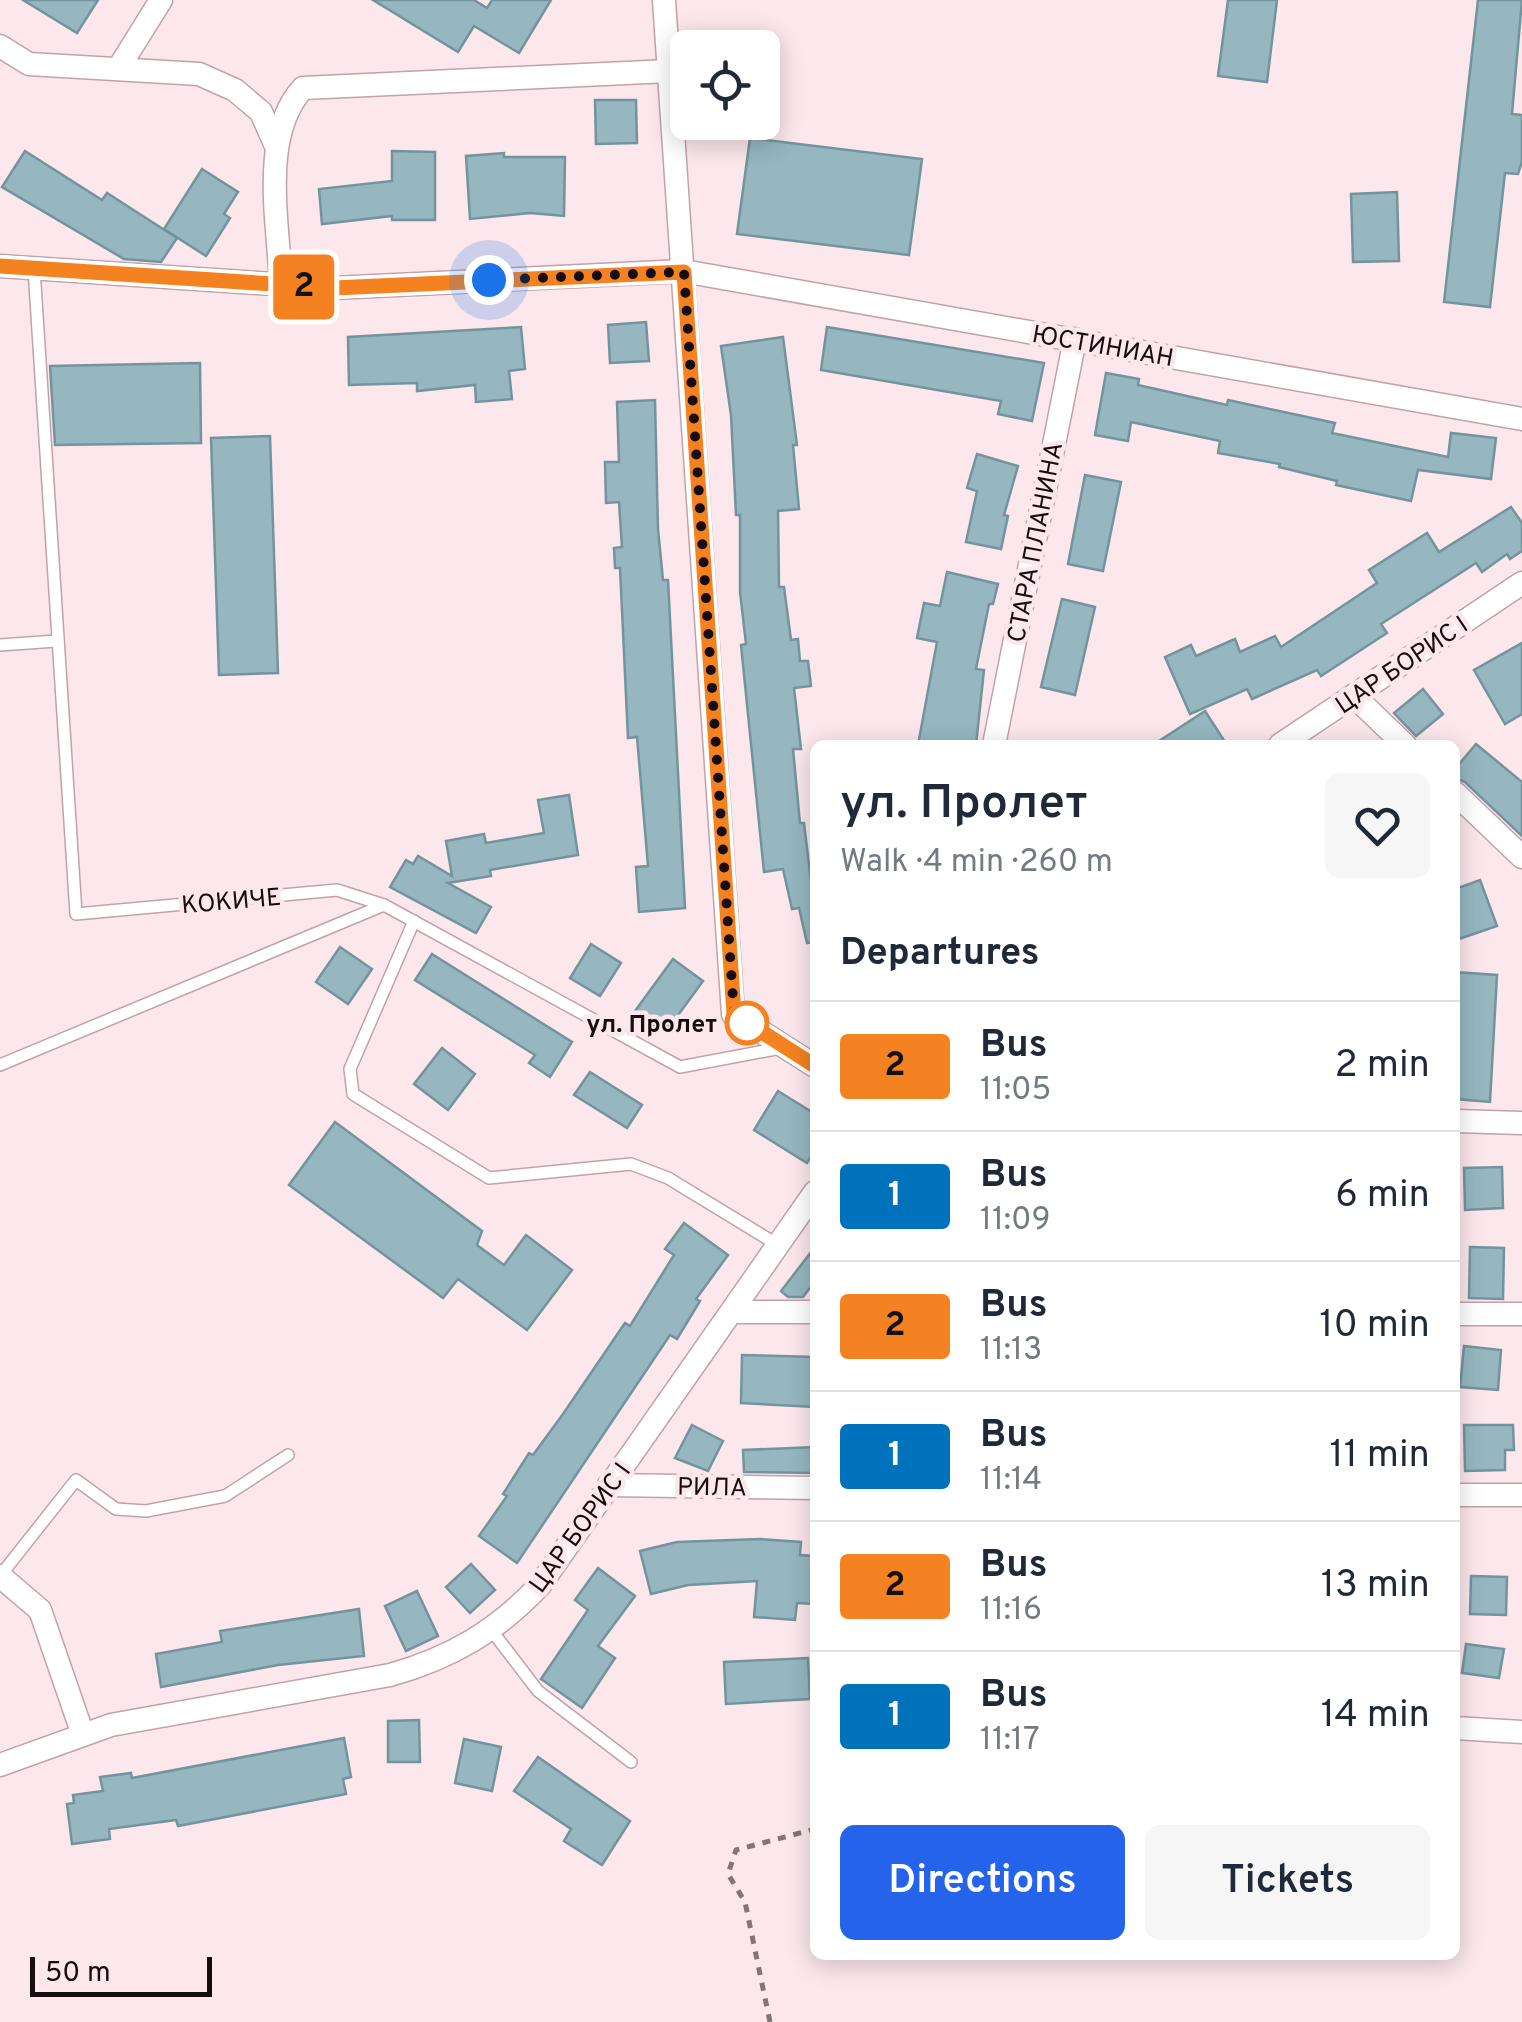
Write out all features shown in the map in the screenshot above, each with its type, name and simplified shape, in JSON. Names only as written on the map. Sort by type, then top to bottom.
[{"type":"street","points":[[118,69],[161,0]]},
{"type":"street","points":[[664,0],[734,1014],[810,1063]]},
{"type":"street","points":[[0,46],[30,64],[199,74],[235,90],[261,112],[276,146]]},
{"type":"street","points":[[280,287],[276,146],[288,104],[304,88],[669,71]]},
{"type":"street","name":"ЮСТИНИАН","points":[[0,266],[280,287],[684,272],[1522,419]]},
{"type":"street","name":"СТАРА ПЛАНИНА","points":[[995,740],[1075,340]]},
{"type":"street","name":"ЦАР БОРИС I","points":[[1288,740],[1522,583]]},
{"type":"street","points":[[1354,696],[1400,740]]},
{"type":"street","points":[[1460,798],[1522,858]]},
{"type":"street","points":[[1460,1121],[1522,1123]]},
{"type":"street","name":"ЦАР БОРИС I","points":[[0,1764],[82,1732],[390,1675],[428,1664],[492,1631],[540,1586],[810,1199]]},
{"type":"street","points":[[732,1312],[810,1312]]},
{"type":"street","points":[[1460,1314],[1522,1314]]},
{"type":"street","name":"РИЛА","points":[[609,1485],[810,1488]]},
{"type":"street","points":[[1460,1495],[1522,1496]]},
{"type":"street","points":[[0,1576],[40,1610],[82,1732]]},
{"type":"street","points":[[1460,1728],[1522,1732]]},
{"type":"lane","points":[[0,645],[56,640],[34,269]]},
{"type":"lane","name":"КОКИЧЕ","points":[[56,640],[76,914],[337,890],[414,921],[680,1067],[786,1047]]},
{"type":"lane","points":[[0,1065],[384,906]]},
{"type":"lane","points":[[414,921],[350,1069],[354,1094],[489,1178],[631,1164],[668,1178],[778,1245]]},
{"type":"lane","points":[[0,1576],[76,1480],[116,1509],[146,1511],[225,1496],[288,1455]]},
{"type":"lane","points":[[492,1631],[538,1691],[630,1762]]},
{"type":"path","points":[[770,2022],[744,1902],[728,1874],[736,1850],[810,1830]]},
{"type":"building","points":[[23,0],[98,0],[77,33]]},
{"type":"building","points":[[373,0],[474,0],[487,8],[492,0],[551,0],[519,53],[474,26],[458,52]]},
{"type":"building","points":[[1228,0],[1277,0],[1267,82],[1218,76]]},
{"type":"building","points":[[1478,0],[1522,0],[1512,114],[1522,115],[1522,161],[1518,174],[1505,173],[1490,307],[1444,302]]},
{"type":"building","points":[[595,100],[636,100],[637,143],[596,144]]},
{"type":"building","points":[[750,140],[922,159],[909,255],[737,234]]},
{"type":"building","points":[[25,151],[102,200],[107,193],[177,238],[161,262],[124,259],[2,187]]},
{"type":"building","points":[[392,151],[435,152],[435,220],[392,220],[392,216],[322,224],[319,189],[392,181]]},
{"type":"building","points":[[504,153],[504,157],[565,157],[564,216],[530,213],[470,219],[466,156]]},
{"type":"building","points":[[202,169],[238,192],[224,214],[230,218],[206,256],[164,229]]},
{"type":"building","points":[[1397,192],[1399,261],[1353,262],[1351,194]]},
{"type":"building","points":[[646,322],[649,361],[610,363],[608,325]]},
{"type":"building","points":[[521,327],[525,369],[509,371],[512,399],[476,402],[475,385],[417,391],[417,383],[349,385],[348,337]]},
{"type":"building","points":[[827,327],[1044,363],[1032,421],[998,414],[1001,401],[821,370]]},
{"type":"building","points":[[783,337],[797,445],[793,445],[799,509],[778,511],[779,587],[784,587],[791,640],[798,639],[800,661],[808,661],[811,686],[794,688],[801,749],[793,749],[800,823],[804,823],[810,873],[810,943],[799,908],[792,909],[783,869],[764,872],[741,645],[746,644],[740,592],[740,515],[736,515],[731,415],[721,346]]},
{"type":"building","points":[[200,363],[201,443],[55,445],[50,366]]},
{"type":"building","points":[[1106,373],[1139,379],[1138,385],[1227,405],[1228,400],[1335,423],[1332,433],[1448,457],[1451,433],[1496,438],[1491,479],[1418,470],[1411,501],[1336,485],[1337,481],[1279,467],[1280,464],[1218,453],[1220,441],[1131,422],[1128,441],[1095,435]]},
{"type":"building","points":[[655,400],[658,529],[663,580],[668,580],[685,908],[639,912],[636,867],[648,866],[637,737],[628,738],[620,568],[615,568],[614,548],[622,547],[619,502],[606,503],[605,462],[619,462],[617,402]]},
{"type":"building","points":[[270,436],[278,673],[219,675],[211,438]]},
{"type":"building","points":[[977,454],[1018,466],[1004,515],[1008,516],[1001,549],[966,542],[977,491],[967,488]]},
{"type":"building","points":[[1085,475],[1121,482],[1103,571],[1068,564]]},
{"type":"building","points":[[1511,507],[1522,523],[1522,551],[1510,559],[1507,554],[1482,572],[1476,563],[1381,624],[1387,633],[1321,676],[1317,670],[1252,699],[1247,689],[1190,714],[1165,657],[1191,645],[1196,656],[1235,639],[1240,652],[1275,636],[1281,647],[1377,583],[1369,570],[1427,533],[1439,552]]},
{"type":"building","points":[[947,572],[998,584],[993,604],[989,604],[976,669],[984,670],[977,740],[919,740],[937,642],[917,638],[924,603],[940,606]]},
{"type":"building","points":[[1062,599],[1095,607],[1075,695],[1041,687]]},
{"type":"building","points":[[1522,643],[1522,714],[1505,724],[1474,670]]},
{"type":"building","points":[[1423,689],[1443,714],[1416,736],[1394,713]]},
{"type":"building","points":[[1205,711],[1224,740],[1161,740]]},
{"type":"building","points":[[1476,744],[1522,782],[1522,836],[1460,780],[1460,763]]},
{"type":"building","points":[[569,795],[578,855],[490,870],[491,876],[448,883],[491,907],[476,933],[390,887],[406,860],[413,864],[418,856],[452,876],[446,841],[484,834],[486,843],[544,833],[538,800]]},
{"type":"building","points":[[1480,880],[1497,926],[1460,939],[1460,887]]},
{"type":"building","points":[[591,944],[621,963],[600,996],[570,978]]},
{"type":"building","points":[[340,947],[372,969],[348,1004],[316,982]]},
{"type":"building","points":[[432,954],[572,1042],[550,1077],[529,1063],[535,1055],[415,980]]},
{"type":"building","points":[[673,959],[703,981],[665,1033],[635,1011]]},
{"type":"building","points":[[1460,972],[1497,975],[1490,1102],[1460,1099]]},
{"type":"building","points":[[442,1048],[475,1074],[448,1110],[414,1084]]},
{"type":"building","points":[[590,1072],[642,1105],[627,1128],[574,1095]]},
{"type":"building","points":[[778,1091],[810,1111],[810,1158],[807,1163],[754,1130]]},
{"type":"building","points":[[335,1122],[482,1231],[477,1245],[504,1265],[526,1235],[572,1270],[527,1330],[458,1279],[443,1298],[289,1185]]},
{"type":"building","points":[[1502,1167],[1503,1208],[1465,1210],[1464,1168]]},
{"type":"building","points":[[684,1223],[728,1255],[696,1299],[700,1301],[677,1339],[670,1335],[517,1563],[479,1536],[507,1496],[503,1494],[529,1453],[533,1455],[625,1323],[630,1326],[674,1255],[665,1249]]},
{"type":"building","points":[[1470,1247],[1504,1248],[1503,1299],[1469,1298]]},
{"type":"building","points":[[810,1253],[810,1288],[803,1297],[788,1297],[781,1291]]},
{"type":"building","points":[[1464,1346],[1501,1350],[1498,1390],[1460,1387]]},
{"type":"building","points":[[742,1355],[810,1357],[810,1407],[741,1403]]},
{"type":"building","points":[[692,1425],[723,1441],[708,1471],[675,1458]]},
{"type":"building","points":[[1464,1425],[1513,1425],[1514,1450],[1505,1450],[1505,1470],[1465,1471]]},
{"type":"building","points":[[810,1447],[810,1473],[744,1472],[743,1450]]},
{"type":"building","points":[[677,1542],[801,1542],[800,1555],[810,1556],[810,1604],[797,1603],[795,1620],[754,1617],[757,1581],[688,1585],[651,1594],[640,1551]]},
{"type":"building","points":[[471,1564],[495,1590],[470,1613],[446,1587]]},
{"type":"building","points":[[598,1568],[635,1596],[598,1646],[615,1658],[582,1708],[541,1679],[588,1610],[575,1600]]},
{"type":"building","points":[[1471,1576],[1507,1577],[1506,1615],[1470,1614]]},
{"type":"building","points":[[417,1591],[438,1636],[406,1651],[385,1606]]},
{"type":"building","points":[[359,1609],[364,1656],[278,1665],[161,1687],[156,1654],[222,1642],[220,1631]]},
{"type":"building","points":[[1466,1644],[1504,1649],[1499,1678],[1462,1673]]},
{"type":"building","points":[[808,1658],[810,1699],[726,1704],[724,1662]]},
{"type":"building","points":[[419,1720],[420,1762],[388,1762],[388,1721]]},
{"type":"building","points":[[344,1738],[351,1777],[343,1779],[346,1794],[178,1826],[176,1820],[109,1829],[110,1839],[72,1844],[67,1804],[74,1803],[73,1795],[103,1791],[100,1777],[131,1773],[132,1778]]},
{"type":"building","points":[[464,1739],[501,1747],[492,1791],[455,1783]]},
{"type":"building","points":[[538,1757],[630,1821],[602,1865],[564,1841],[571,1829],[514,1791]]},
{"type":"bus line","name":"2","points":[[0,266],[334,288],[684,272],[734,1014],[810,1063]]},
{"type":"place","name":"ул. Пролет","points":[[747,1023]]},
{"type":"route","points":[[489,280],[684,272],[734,1014],[747,1023]]}]
